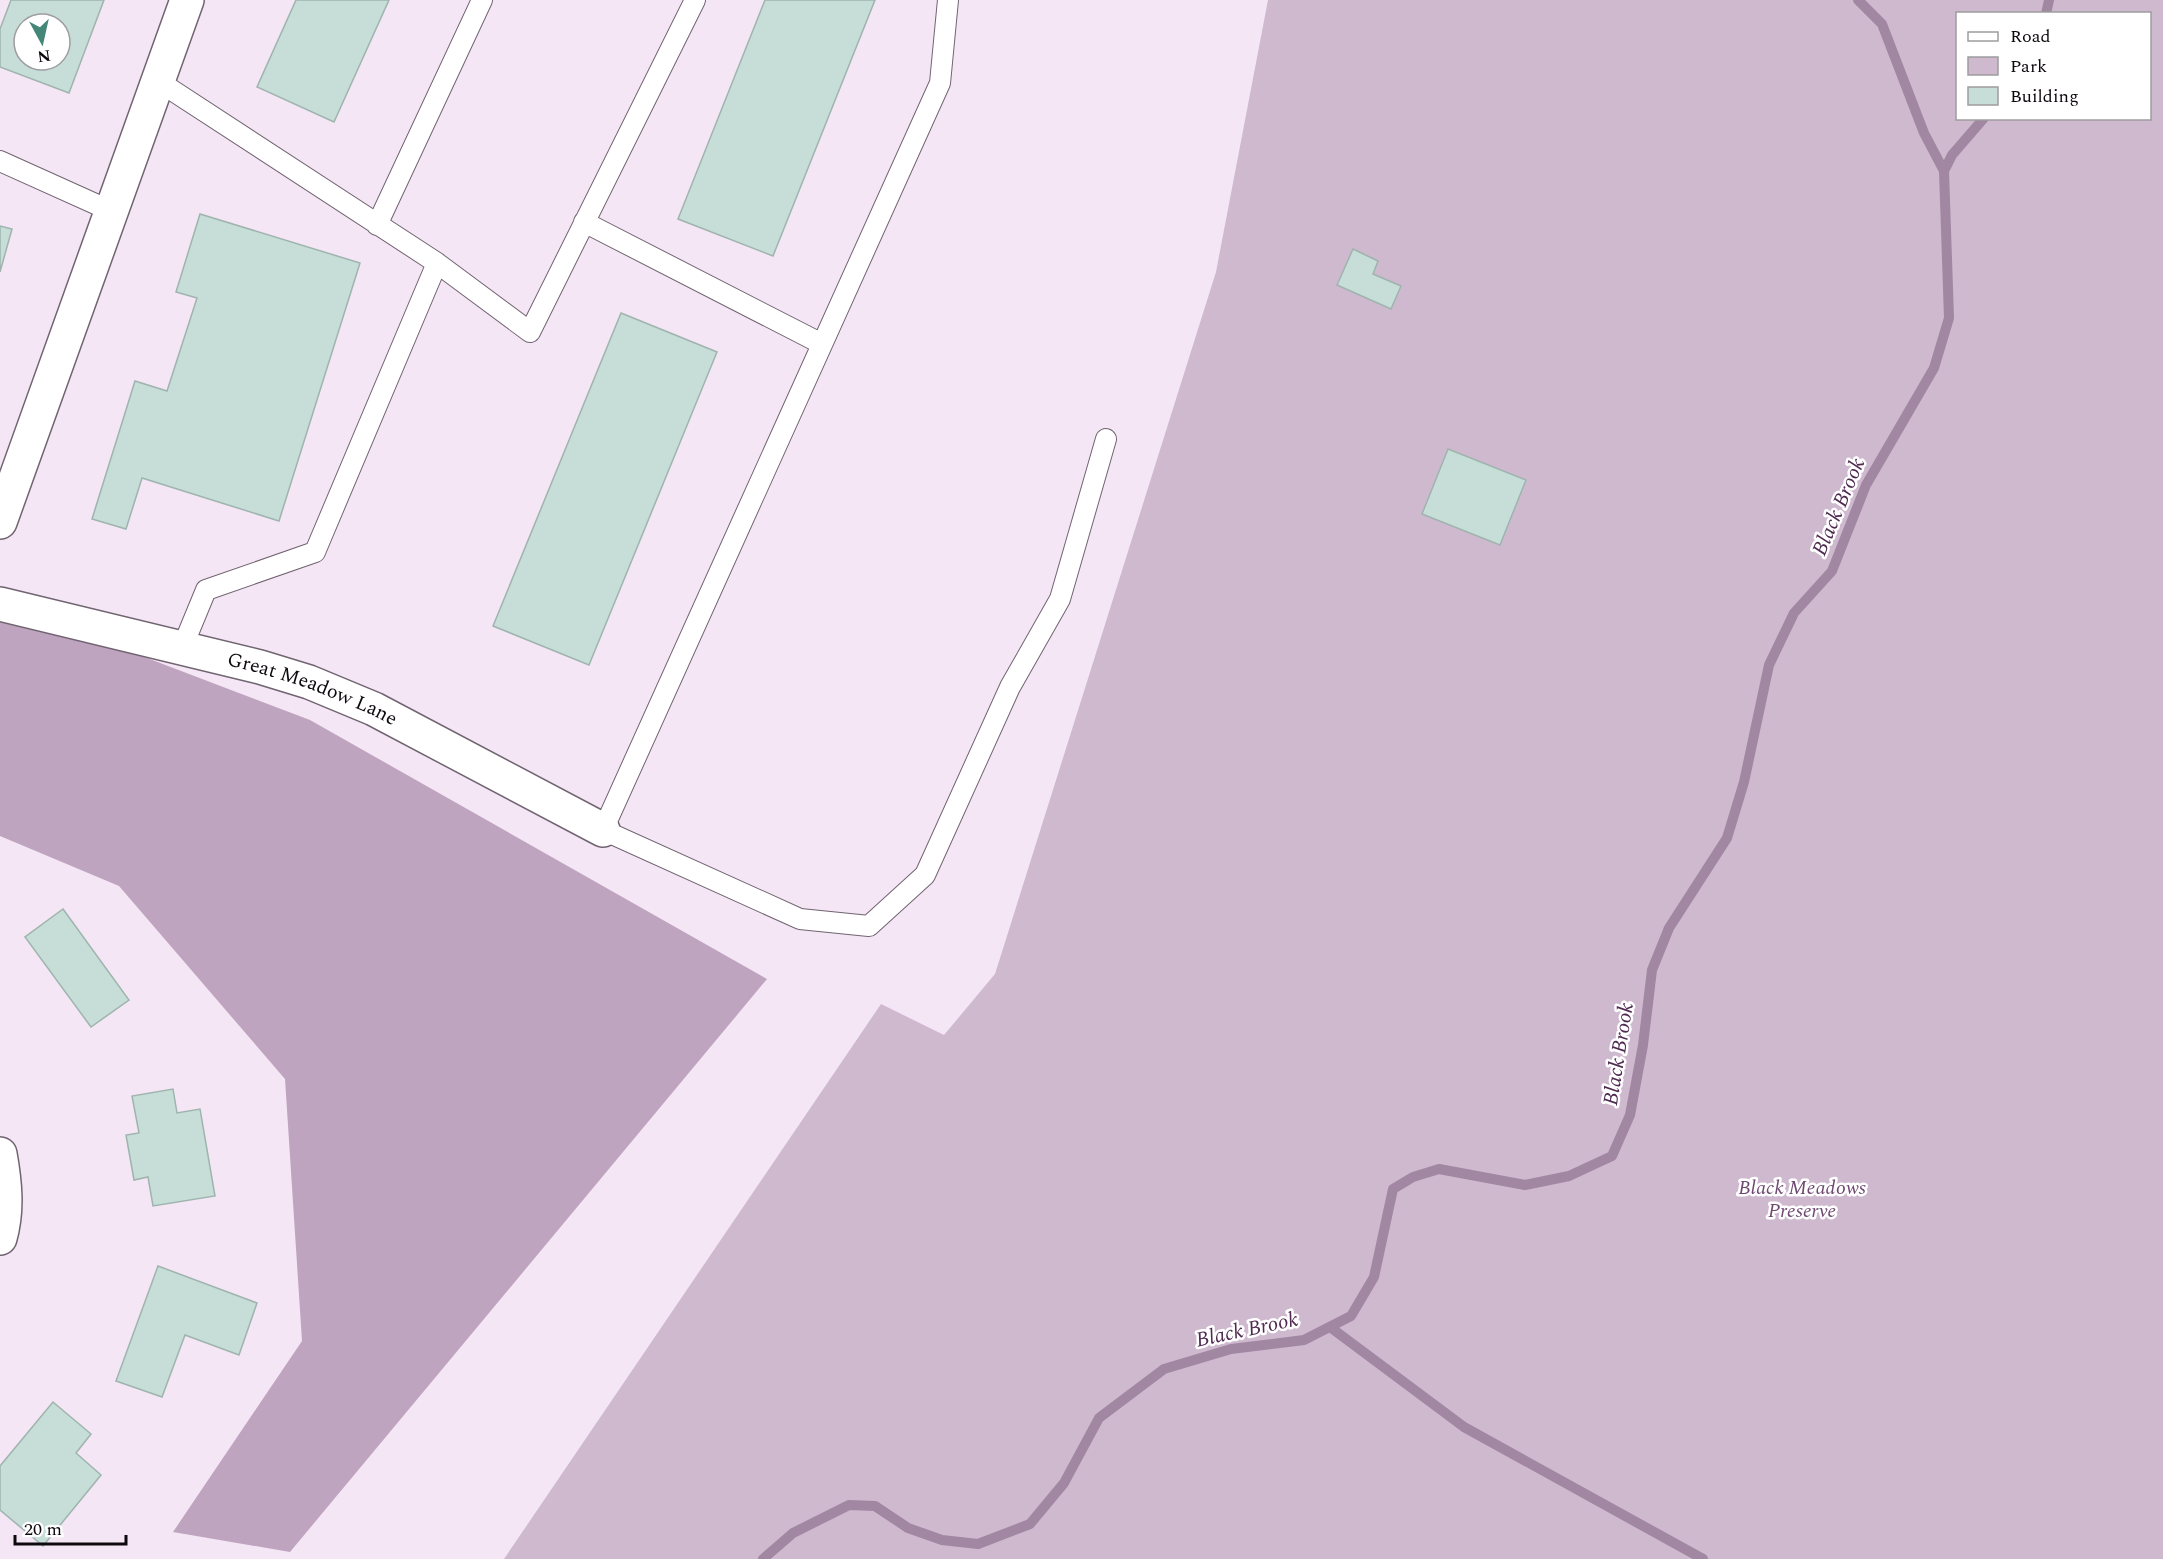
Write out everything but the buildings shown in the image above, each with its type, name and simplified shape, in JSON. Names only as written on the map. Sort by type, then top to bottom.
[{"type":"street","points":[[0,522],[187,0]]},
{"type":"street","name":"Great Meadow Lane","points":[[0,604],[309,681],[374,709],[603,830]]},
{"type":"street","points":[[0,1154],[5,1183],[4,1225],[0,1238]]},
{"type":"lane","points":[[377,225],[482,0]]},
{"type":"lane","points":[[158,81],[437,263],[530,332],[695,0]]},
{"type":"lane","points":[[948,0],[940,83],[603,830],[800,919],[869,926],[925,875],[1010,687],[1060,599],[1106,439]]},
{"type":"lane","points":[[0,161],[111,211]]},
{"type":"lane","points":[[584,222],[822,344]]},
{"type":"lane","points":[[182,648],[206,590],[315,552],[437,263]]},
{"type":"green space","name":"Black Meadows Preserve","points":[[1268,0],[2163,0],[2163,1559],[504,1559],[881,1004],[944,1035],[995,974],[1216,272]]},
{"type":"shaded area","points":[[0,602],[310,720],[767,979],[290,1552],[173,1532],[302,1341],[285,1079],[119,886],[0,836]]},
{"type":"waterway","points":[[1858,0],[1882,24],[1924,133],[1944,171]]},
{"type":"waterway","name":"Black Brook","points":[[2046,12],[2049,0]]},
{"type":"waterway","name":"Black Brook","points":[[763,1559],[793,1533],[849,1505],[875,1506],[908,1528],[942,1540],[978,1544],[1030,1524],[1064,1483],[1099,1418],[1164,1369],[1231,1349],[1304,1340],[1351,1316],[1374,1277],[1393,1189],[1413,1177],[1439,1169],[1525,1185],[1569,1176],[1612,1156],[1630,1115],[1643,1045],[1652,970],[1669,928],[1727,838],[1744,782],[1769,665],[1794,613],[1832,571],[1866,485],[1934,368],[1949,318],[1944,171],[1952,155],[1982,120]]},
{"type":"waterway","points":[[1330,1327],[1464,1427],[1703,1559]]}]
